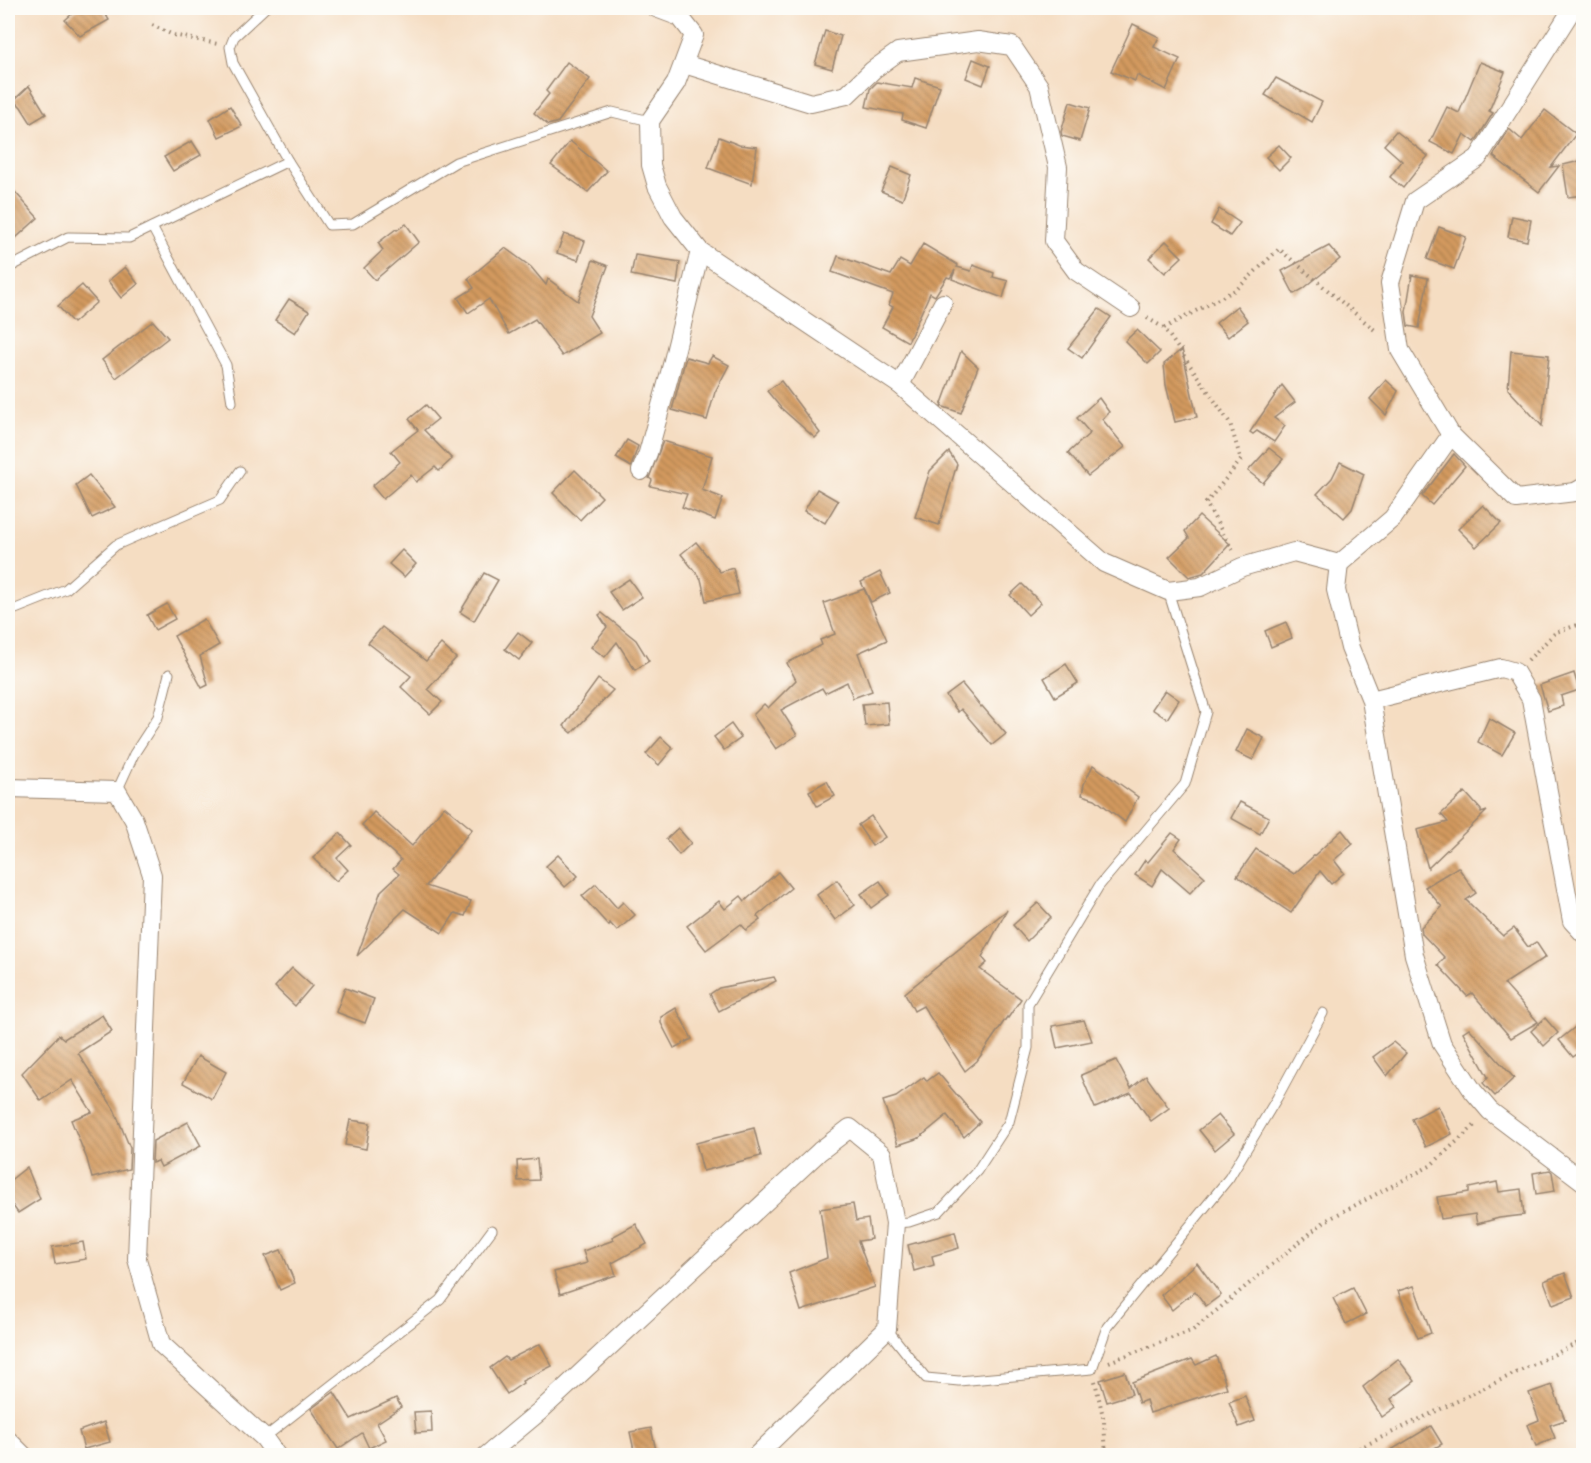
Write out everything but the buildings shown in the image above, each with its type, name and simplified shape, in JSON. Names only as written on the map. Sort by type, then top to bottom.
[{"type":"street","points":[[657,8],[680,17],[694,35],[676,83],[650,121],[651,165],[657,186],[673,217],[700,251],[900,385],[1104,563],[1168,591],[1200,587],[1242,567],[1294,552],[1339,564]]},
{"type":"street","points":[[1573,8],[1478,158],[1415,201],[1390,283],[1400,350],[1451,435],[1516,499],[1575,492],[1584,487]]},
{"type":"street","points":[[684,64],[811,102],[847,95],[873,70],[898,52],[978,41],[1012,46],[1039,86],[1058,167],[1054,241],[1076,271],[1131,308]]},
{"type":"street","points":[[641,471],[670,374],[700,251]]},
{"type":"street","points":[[900,385],[943,303]]},
{"type":"street","points":[[1451,435],[1393,518],[1339,564],[1336,590],[1350,648],[1371,700],[1414,955],[1443,1044],[1473,1091],[1490,1111],[1584,1182]]},
{"type":"street","points":[[1371,700],[1501,668],[1515,672],[1531,699],[1572,921],[1584,934]]},
{"type":"street","points":[[8,788],[117,791],[134,820],[152,875],[137,1259],[161,1344],[264,1438],[277,1455]]},
{"type":"street","points":[[486,1455],[540,1411],[820,1151],[850,1128],[882,1154],[895,1223],[887,1329],[756,1455]]},
{"type":"lane","points":[[265,8],[234,37],[230,47],[233,63],[288,161],[329,225],[353,224],[456,162],[612,112],[650,121]]},
{"type":"lane","points":[[8,268],[68,237],[129,238],[288,161]]},
{"type":"lane","points":[[152,227],[226,365],[232,402]]},
{"type":"lane","points":[[8,612],[66,589],[116,545],[219,500],[240,471]]},
{"type":"lane","points":[[895,1223],[909,1222],[939,1212],[977,1171],[1009,1122],[1028,1048],[1028,1004],[1099,886],[1185,784],[1206,712],[1168,591]]},
{"type":"lane","points":[[117,791],[134,754],[158,717],[169,674]]},
{"type":"lane","points":[[887,1329],[927,1378],[958,1381],[1092,1369],[1107,1327],[1229,1178],[1277,1098],[1323,1013]]},
{"type":"lane","points":[[264,1438],[440,1300],[492,1230]]},
{"type":"path","points":[[152,25],[173,35],[230,47]]},
{"type":"path","points":[[1242,567],[1206,503],[1241,460],[1230,423],[1164,328],[1237,288],[1279,249],[1400,350]]},
{"type":"path","points":[[1515,672],[1556,632],[1584,623]]},
{"type":"path","points":[[1106,1455],[1104,1421],[1092,1369],[1193,1330],[1325,1221],[1430,1166],[1490,1111]]},
{"type":"path","points":[[1343,1455],[1584,1340]]}]
